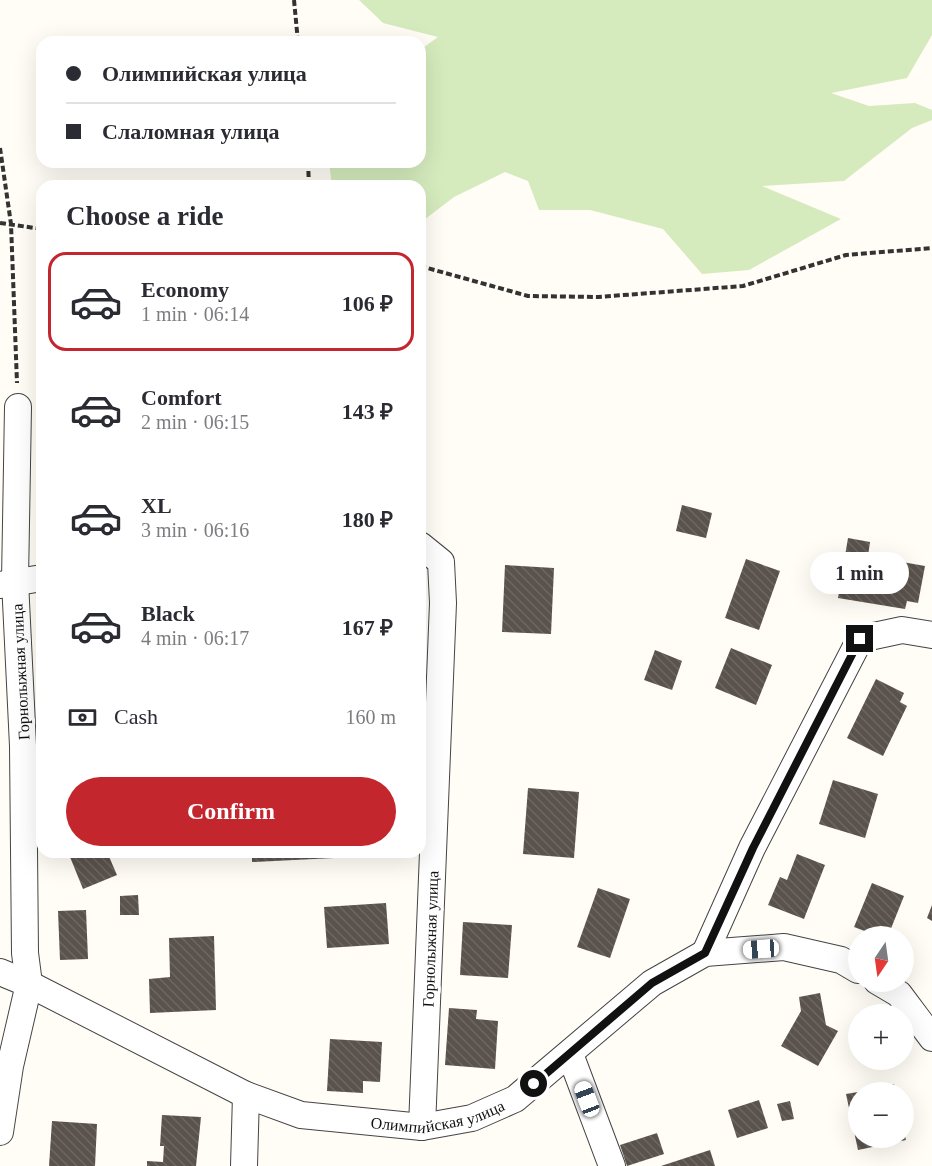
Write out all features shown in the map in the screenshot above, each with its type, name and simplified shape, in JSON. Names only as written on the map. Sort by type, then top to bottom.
[{"type":"street","name":"Горнолыжная улица","points":[[18,407],[8,583],[24,746],[25,953],[29,984]]},
{"type":"street","name":"Горнолыжная улица","points":[[422,1128],[444,603],[441,562],[426,549]]},
{"type":"street","name":"Горнолыжная улица","points":[[8,583],[36,579]]},
{"type":"street","points":[[705,953],[753,848],[860,639],[902,630],[932,635]]},
{"type":"street","name":"Олимпийская улица","points":[[29,984],[246,1095],[301,1115],[422,1128],[472,1118],[515,1099],[652,983],[705,953],[784,947],[841,960],[848,964]]},
{"type":"street","points":[[0,972],[29,984],[5,1069],[0,1132]]},
{"type":"street","points":[[896,992],[932,1038]]},
{"type":"street","points":[[570,1054],[612,1166]]},
{"type":"street","points":[[244,1166],[246,1095]]},
{"type":"path","points":[[294,0],[297,36]]},
{"type":"path","points":[[0,148],[11,224],[18,407]]},
{"type":"path","points":[[0,223],[36,228]]},
{"type":"path","points":[[426,268],[528,296],[598,297],[743,286],[846,255],[932,248]]},
{"type":"green space","points":[[359,0],[932,0],[932,35],[907,78],[831,93],[869,106],[915,103],[932,110],[932,120],[912,128],[844,181],[762,186],[841,219],[749,270],[702,274],[663,229],[590,210],[539,210],[528,181],[505,172],[454,197],[426,218],[426,180],[331,180],[330,168],[426,168],[426,46],[438,37],[383,23]]},
{"type":"building","points":[[682,505],[712,513],[706,538],[676,531]]},
{"type":"building","points":[[848,538],[870,542],[868,556],[925,566],[918,603],[907,601],[905,609],[838,598]]},
{"type":"building","points":[[746,559],[780,571],[759,630],[725,618]]},
{"type":"building","points":[[505,565],[554,568],[551,634],[502,632]]},
{"type":"building","points":[[731,648],[772,665],[756,705],[715,688]]},
{"type":"building","points":[[655,650],[682,661],[672,690],[644,680]]},
{"type":"building","points":[[876,679],[904,693],[900,702],[907,706],[883,756],[847,738]]},
{"type":"building","points":[[833,780],[878,794],[865,838],[819,824]]},
{"type":"building","points":[[528,788],[579,792],[574,858],[523,854]]},
{"type":"building","points":[[797,854],[825,865],[804,919],[768,905],[780,877],[787,880]]},
{"type":"building","points":[[70,858],[110,858],[117,875],[83,889]]},
{"type":"building","points":[[252,858],[334,858],[252,862]]},
{"type":"building","points":[[872,883],[904,896],[892,926],[854,926]]},
{"type":"building","points":[[598,888],[630,899],[610,958],[577,947]]},
{"type":"building","points":[[138,895],[139,915],[120,915],[120,896]]},
{"type":"building","points":[[386,903],[389,944],[327,948],[324,907]]},
{"type":"building","points":[[932,905],[932,921],[927,918]]},
{"type":"building","points":[[86,910],[88,959],[60,960],[58,911]]},
{"type":"building","points":[[463,922],[512,925],[508,978],[460,975]]},
{"type":"building","points":[[214,936],[216,1010],[150,1013],[149,979],[170,977],[169,938]]},
{"type":"building","points":[[820,993],[826,1025],[838,1031],[818,1066],[781,1046],[801,1011],[799,997]]},
{"type":"building","points":[[449,1008],[477,1010],[476,1019],[498,1021],[495,1069],[445,1065]]},
{"type":"building","points":[[330,1039],[382,1042],[380,1082],[363,1081],[363,1093],[327,1091]]},
{"type":"building","points":[[759,1100],[768,1128],[737,1138],[728,1110]]},
{"type":"building","points":[[790,1101],[794,1119],[782,1121],[777,1104]]},
{"type":"building","points":[[162,1115],[201,1117],[196,1166],[147,1166],[147,1161],[163,1162],[164,1146],[160,1146]]},
{"type":"building","points":[[52,1121],[97,1124],[95,1166],[49,1166]]},
{"type":"building","points":[[657,1133],[664,1154],[627,1166],[620,1145]]},
{"type":"building","points":[[710,1150],[715,1166],[661,1166]]},
{"type":"route","points":[[534,1084],[652,983],[705,953],[753,848],[860,639]]}]
